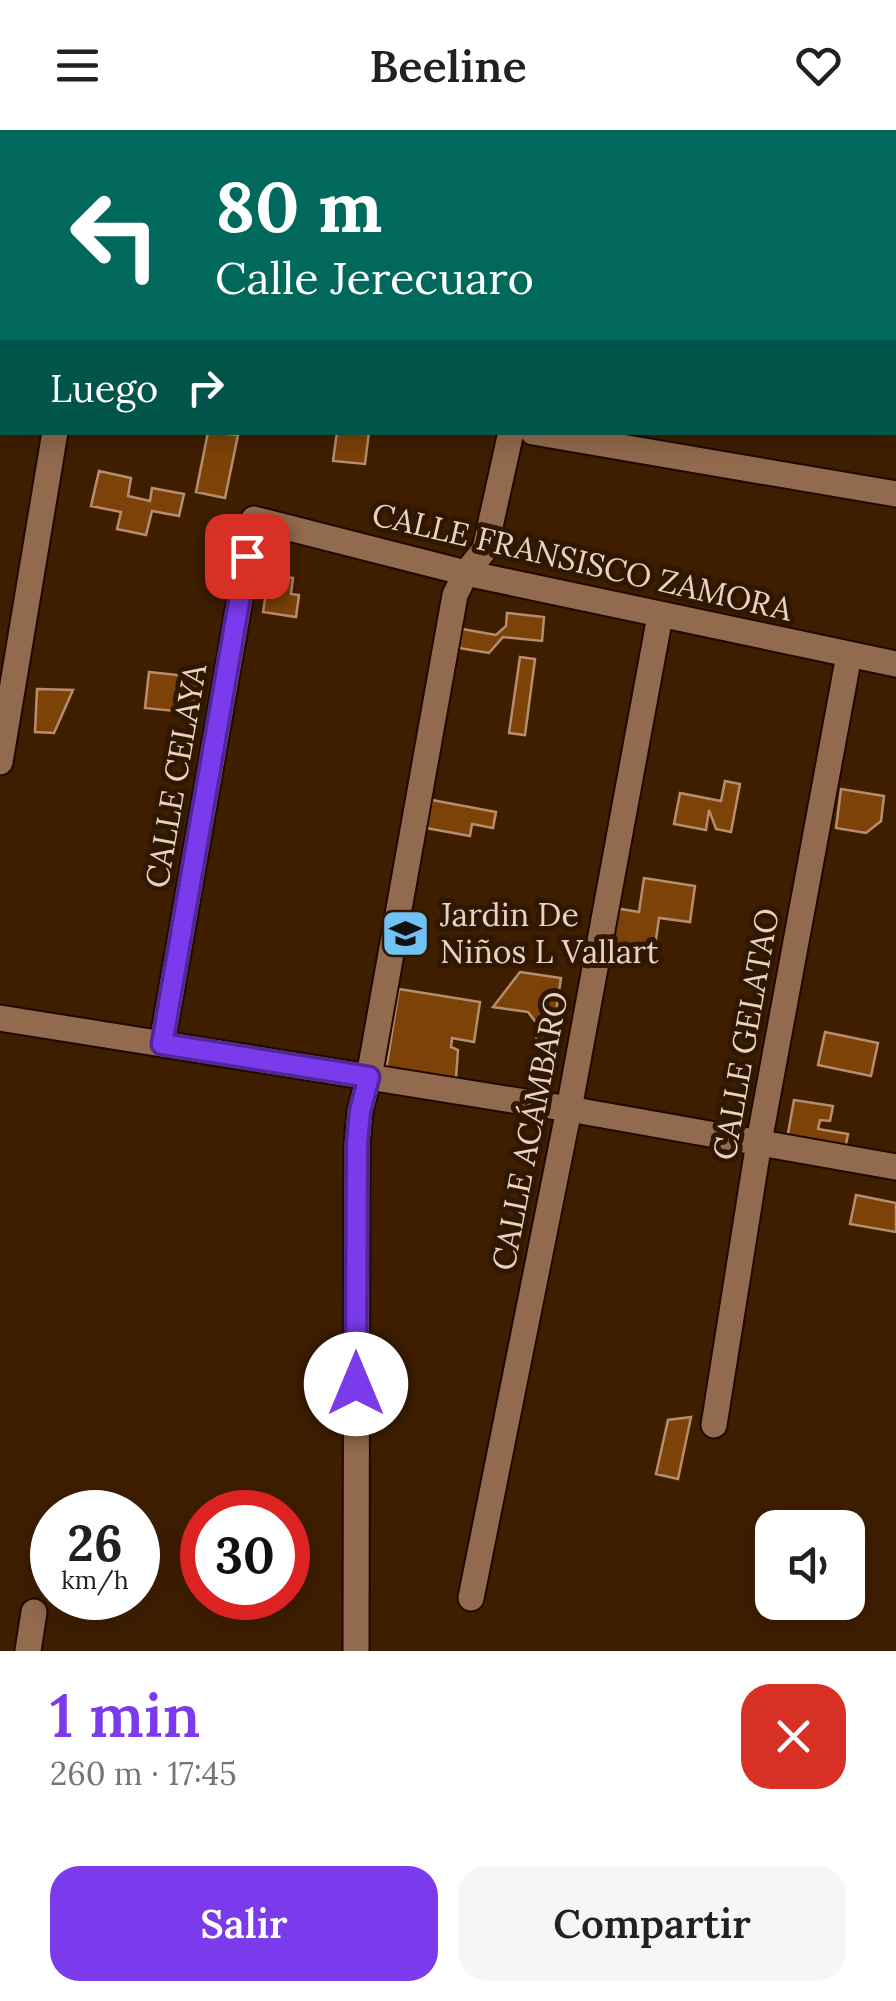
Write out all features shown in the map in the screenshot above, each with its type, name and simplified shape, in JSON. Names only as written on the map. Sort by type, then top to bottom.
[{"type":"street","points":[[0,762],[54,435]]},
{"type":"street","points":[[356,1651],[360,1111],[456,595],[466,573],[485,549],[510,435]]},
{"type":"street","points":[[551,435],[896,494]]},
{"type":"street","name":"CALLE FRANSISCO ZAMORA","points":[[254,518],[466,573],[896,664]]},
{"type":"street","name":"CALLE CELAYA","points":[[162,1044],[254,518]]},
{"type":"street","name":"CALLE ACÁMBARO","points":[[472,1598],[569,1108],[660,616]]},
{"type":"street","name":"CALLE GELATAO","points":[[714,1425],[759,1142],[849,655]]},
{"type":"street","points":[[0,1018],[569,1108],[896,1167]]},
{"type":"street","points":[[28,1651],[33,1620]]},
{"type":"building","points":[[207,435],[238,435],[225,498],[196,492]]},
{"type":"building","points":[[337,435],[369,435],[365,464],[333,461]]},
{"type":"building","points":[[99,471],[131,478],[128,496],[150,501],[152,488],[184,494],[179,516],[152,511],[146,535],[117,529],[121,512],[91,506]]},
{"type":"building","points":[[269,574],[293,578],[291,594],[299,595],[296,617],[263,612]]},
{"type":"building","points":[[507,613],[544,617],[542,641],[503,637],[489,653],[459,648],[462,629],[496,635],[506,626]]},
{"type":"building","points":[[520,657],[535,659],[525,735],[509,733]]},
{"type":"building","points":[[149,672],[197,677],[194,713],[145,708]]},
{"type":"building","points":[[37,689],[73,690],[54,733],[35,732]]},
{"type":"building","points":[[725,781],[740,784],[731,832],[716,829],[709,810],[706,830],[674,824],[680,793],[721,801]]},
{"type":"building","points":[[841,789],[884,796],[881,821],[866,833],[836,828]]},
{"type":"building","points":[[432,800],[496,812],[493,828],[472,824],[470,836],[426,828]]},
{"type":"building","points":[[644,878],[695,886],[690,922],[659,918],[654,954],[609,947],[615,908],[639,912]]},
{"type":"building","points":[[520,972],[561,978],[551,1045],[536,1043],[538,1025],[528,1012],[493,1007]]},
{"type":"building","points":[[399,989],[480,1002],[474,1042],[452,1038],[451,1047],[458,1050],[456,1078],[386,1070]]},
{"type":"building","points":[[825,1032],[878,1043],[871,1076],[818,1065]]},
{"type":"building","points":[[794,1100],[833,1106],[830,1121],[820,1120],[818,1129],[848,1134],[845,1149],[787,1139]]},
{"type":"building","points":[[856,1195],[896,1203],[896,1232],[850,1224]]},
{"type":"building","points":[[691,1417],[678,1479],[656,1474],[668,1420]]},
{"type":"place","name":"Jardin De Niños L Vallart","points":[[405,933]]},
{"type":"route","points":[[247,556],[162,1044],[369,1077],[357,1144],[356,1384]]}]
